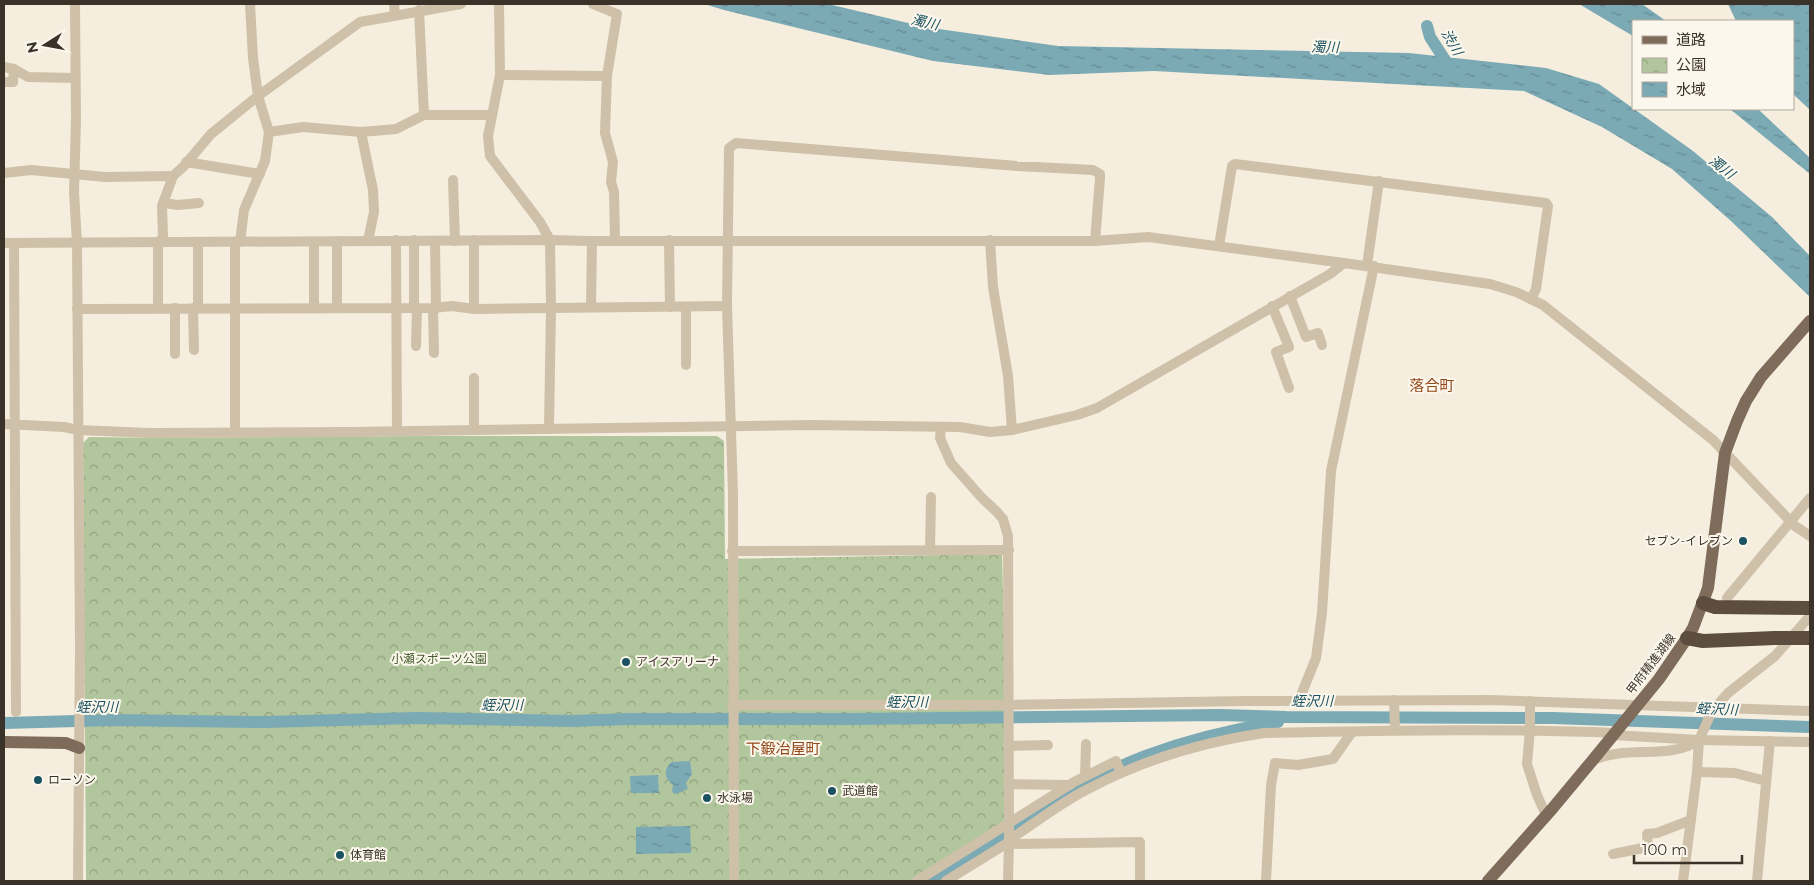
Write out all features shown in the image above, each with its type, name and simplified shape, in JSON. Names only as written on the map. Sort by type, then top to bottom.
[{"type":"highway","points":[[1703,603],[1716,607],[1810,608]]},
{"type":"highway","points":[[1687,638],[1702,641],[1810,638]]},
{"type":"main road","name":"甲府精進湖線","points":[[1488,881],[1615,733],[1672,661],[1687,638],[1708,588],[1725,453],[1740,414],[1754,387],[1807,324]]},
{"type":"main road","points":[[4,742],[66,743],[79,748]]},
{"type":"street","points":[[75,4],[76,119],[74,192],[77,243],[78,881]]},
{"type":"street","points":[[235,432],[237,242],[244,210],[265,162],[269,132],[258,96],[253,58],[250,4]]},
{"type":"street","points":[[158,308],[158,243],[163,237],[163,203],[173,176],[211,134],[258,96],[360,22],[395,9],[419,10],[461,4]]},
{"type":"street","points":[[498,4],[500,75],[488,136],[490,156],[540,222],[550,240],[549,429]]},
{"type":"street","points":[[593,4],[617,14],[607,76],[605,133],[613,162],[611,182],[614,192],[615,240]]},
{"type":"street","points":[[419,10],[424,115]]},
{"type":"street","points":[[9,68],[28,77],[75,78]]},
{"type":"street","points":[[4,82],[13,82],[9,68]]},
{"type":"street","points":[[500,75],[607,76]]},
{"type":"street","points":[[269,132],[304,127],[361,132],[396,129],[424,115],[492,115]]},
{"type":"street","points":[[361,132],[373,190],[374,212],[368,240]]},
{"type":"street","points":[[734,881],[733,495],[728,306],[729,148],[736,143],[1008,166],[1092,170],[1100,174],[1095,241]]},
{"type":"street","points":[[186,162],[260,174]]},
{"type":"street","points":[[1219,246],[1232,166],[1235,164],[1546,203],[1548,206],[1536,288],[1531,299]]},
{"type":"street","points":[[4,173],[31,170],[124,177],[173,176]]},
{"type":"street","points":[[453,180],[455,240]]},
{"type":"street","points":[[1299,700],[1316,658],[1322,612],[1331,471],[1370,266],[1380,181]]},
{"type":"street","points":[[163,203],[178,205],[199,203]]},
{"type":"street","points":[[16,712],[15,504],[9,425],[9,243],[314,242],[368,240],[1095,241],[1148,237],[1490,284],[1516,292],[1543,305],[1598,348],[1713,440],[1795,526],[1810,536]]},
{"type":"street","points":[[396,240],[397,431]]},
{"type":"street","points":[[414,240],[416,346]]},
{"type":"street","points":[[434,352],[435,240]]},
{"type":"street","points":[[474,240],[474,309]]},
{"type":"street","points":[[669,240],[670,307]]},
{"type":"street","points":[[990,240],[993,287],[1008,376],[1012,430]]},
{"type":"street","points":[[336,241],[337,308]]},
{"type":"street","points":[[591,307],[592,241]]},
{"type":"street","points":[[194,350],[198,242]]},
{"type":"street","points":[[314,242],[314,308]]},
{"type":"street","points":[[9,425],[150,433],[810,424],[942,427],[990,432],[1012,430],[1076,416],[1092,410],[1330,274],[1344,263]]},
{"type":"street","points":[[1290,296],[1306,337],[1318,332],[1322,345]]},
{"type":"street","points":[[76,309],[434,308],[452,306],[474,309],[728,306]]},
{"type":"street","points":[[1272,306],[1289,347],[1276,352],[1289,388]]},
{"type":"street","points":[[686,307],[686,365]]},
{"type":"street","points":[[175,308],[175,354]]},
{"type":"street","points":[[474,378],[474,430]]},
{"type":"street","points":[[942,427],[940,438],[946,455],[951,463],[1003,519],[1008,536],[1008,881]]},
{"type":"street","points":[[930,551],[931,497]]},
{"type":"street","points":[[1727,598],[1810,498]]},
{"type":"street","points":[[4,505],[15,504]]},
{"type":"street","points":[[732,551],[1009,550]]},
{"type":"street","points":[[1683,881],[1700,737],[1713,709],[1728,693],[1775,656],[1810,616]]},
{"type":"street","points":[[733,708],[1008,707],[1299,700],[1394,703],[1530,703],[1810,711]]},
{"type":"street","points":[[1394,703],[1394,729]]},
{"type":"street","points":[[1530,703],[1527,764],[1546,815]]},
{"type":"street","points":[[946,881],[1061,805],[1121,772],[1204,744],[1244,736],[1264,733],[1352,732],[1394,729],[1530,729],[1810,742]]},
{"type":"street","points":[[1266,881],[1271,785],[1275,763],[1298,765],[1333,759],[1352,732]]},
{"type":"street","points":[[1592,761],[1612,754],[1677,749],[1690,746],[1700,737]]},
{"type":"street","points":[[1757,881],[1770,741]]},
{"type":"street","points":[[1085,776],[1086,744]]},
{"type":"street","points":[[1008,746],[1048,745]]},
{"type":"street","points":[[917,881],[1085,776],[1116,761],[1121,772]]},
{"type":"street","points":[[1697,772],[1735,773],[1766,781]]},
{"type":"street","points":[[1008,784],[1070,785]]},
{"type":"street","points":[[1613,854],[1648,847],[1647,834],[1657,833],[1691,820]]},
{"type":"street","points":[[1009,841],[1140,842],[1140,881]]},
{"type":"green space","name":"小瀬スポーツ公園","points":[[717,436],[724,441],[725,559],[1002,554],[1009,825],[915,881],[86,881],[83,443],[89,437]]},
{"type":"water","points":[[704,4],[828,4],[925,27],[1058,46],[1409,53],[1546,68],[1599,84],[1632,108],[1632,110],[1635,110],[1693,151],[1772,217],[1810,256],[1810,297],[1731,221],[1672,169],[1602,127],[1524,91],[1154,71],[1049,75],[933,61]]},
{"type":"water","points":[[1579,4],[1642,4],[1665,20],[1632,20],[1632,35]]},
{"type":"water","points":[[1728,4],[1810,4],[1810,110],[1794,95],[1794,20],[1736,20]]},
{"type":"water","points":[[1731,110],[1759,110],[1810,158],[1810,174]]},
{"type":"water","points":[[690,761],[692,774],[686,783],[688,789],[675,794],[672,792],[673,785],[666,776],[667,768],[672,762]]},
{"type":"water","points":[[658,775],[659,793],[631,793],[630,776]]},
{"type":"water","points":[[690,826],[691,853],[636,854],[636,827]]},
{"type":"waterway","name":"渋川","points":[[1427,26],[1430,37],[1452,71]]},
{"type":"waterway","name":"蛭沢川","points":[[4,723],[113,720],[264,722],[417,718],[571,721],[1220,715],[1553,718],[1810,727]]},
{"type":"waterway","points":[[932,881],[1038,812],[1121,766],[1161,750],[1194,740],[1278,722]]},
{"type":"place","name":"セブン-イレブン","points":[[1743,541]]},
{"type":"place","name":"アイスアリーナ","points":[[626,662]]},
{"type":"place","name":"ローソン","points":[[38,780]]},
{"type":"place","name":"武道館","points":[[832,791]]},
{"type":"place","name":"水泳場","points":[[707,798]]},
{"type":"place","name":"体育館","points":[[340,855]]},
{"type":"district","name":"落合町","points":[[1432,386]]},
{"type":"district","name":"下鍛冶屋町","points":[[783,749]]},
{"type":"water label","name":"濁川","points":[[925,22]]},
{"type":"water label","name":"濁川","points":[[1325,47]]},
{"type":"water label","name":"濁川","points":[[1722,167]]}]
